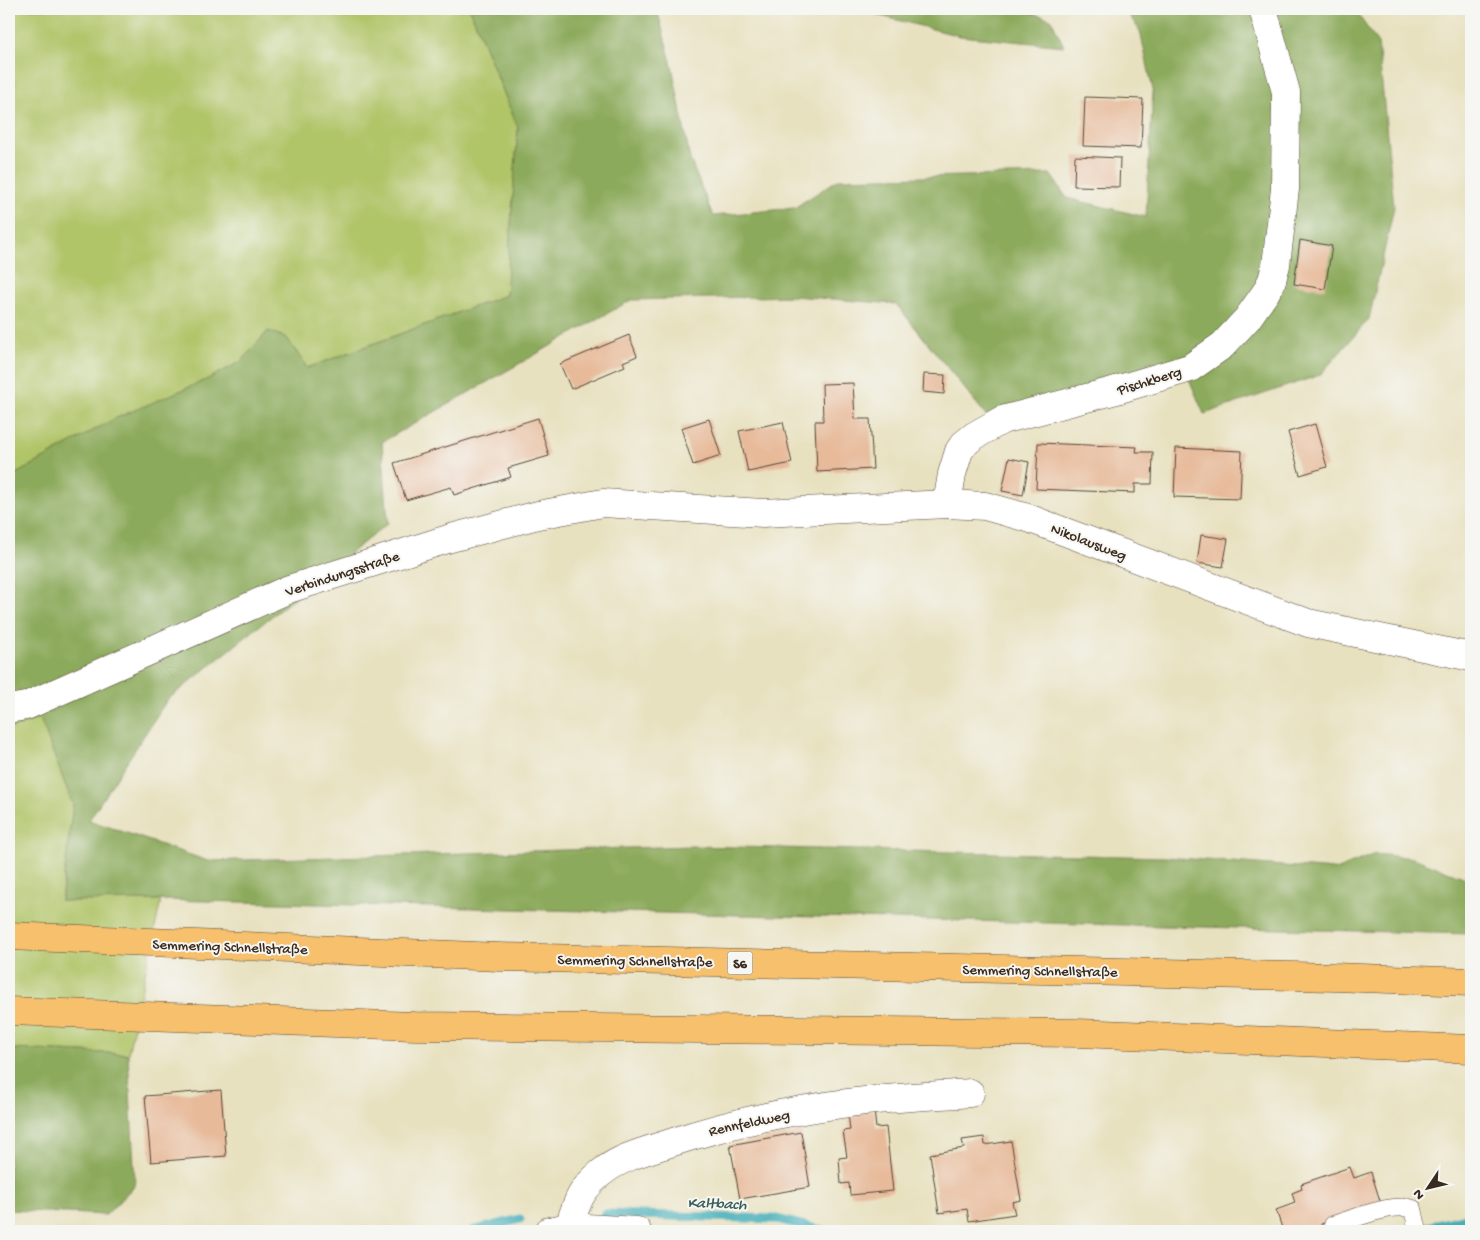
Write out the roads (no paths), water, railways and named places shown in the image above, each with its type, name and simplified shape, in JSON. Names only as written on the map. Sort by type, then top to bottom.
[{"type":"highway","name":"Semmering Schnellstraße","points":[[9,936],[500,957],[1471,982]]},
{"type":"highway","points":[[9,1012],[415,1026],[1078,1033],[1471,1049]]},
{"type":"street","name":"Pischkberg","points":[[947,504],[952,474],[959,451],[974,436],[1002,420],[1113,391],[1190,368],[1223,345],[1247,319],[1266,292],[1272,280],[1276,264],[1281,228],[1284,189],[1286,92],[1263,9]]},
{"type":"street","name":"Verbindungsstraße","points":[[9,709],[26,706],[289,589],[451,538],[538,515],[603,503],[694,508]]},
{"type":"street","name":"Nikolausweg","points":[[694,508],[763,513],[947,504],[984,506],[1028,518],[1308,623],[1471,657]]},
{"type":"street","name":"Rennfeldweg","points":[[572,1223],[583,1190],[602,1172],[617,1162],[705,1131],[791,1112],[849,1103],[970,1093]]},
{"type":"street","points":[[572,1223],[637,1231]]},
{"type":"lane","points":[[1333,1225],[1391,1207],[1407,1207],[1412,1209],[1417,1223]]},
{"type":"waterway","name":"Kaltbach","points":[[605,1214],[777,1219],[826,1231]]},
{"type":"waterway","name":"Kaltbach","points":[[1415,1230],[1471,1217]]},
{"type":"waterway","name":"Kaltbach","points":[[472,1231],[520,1219]]}]
